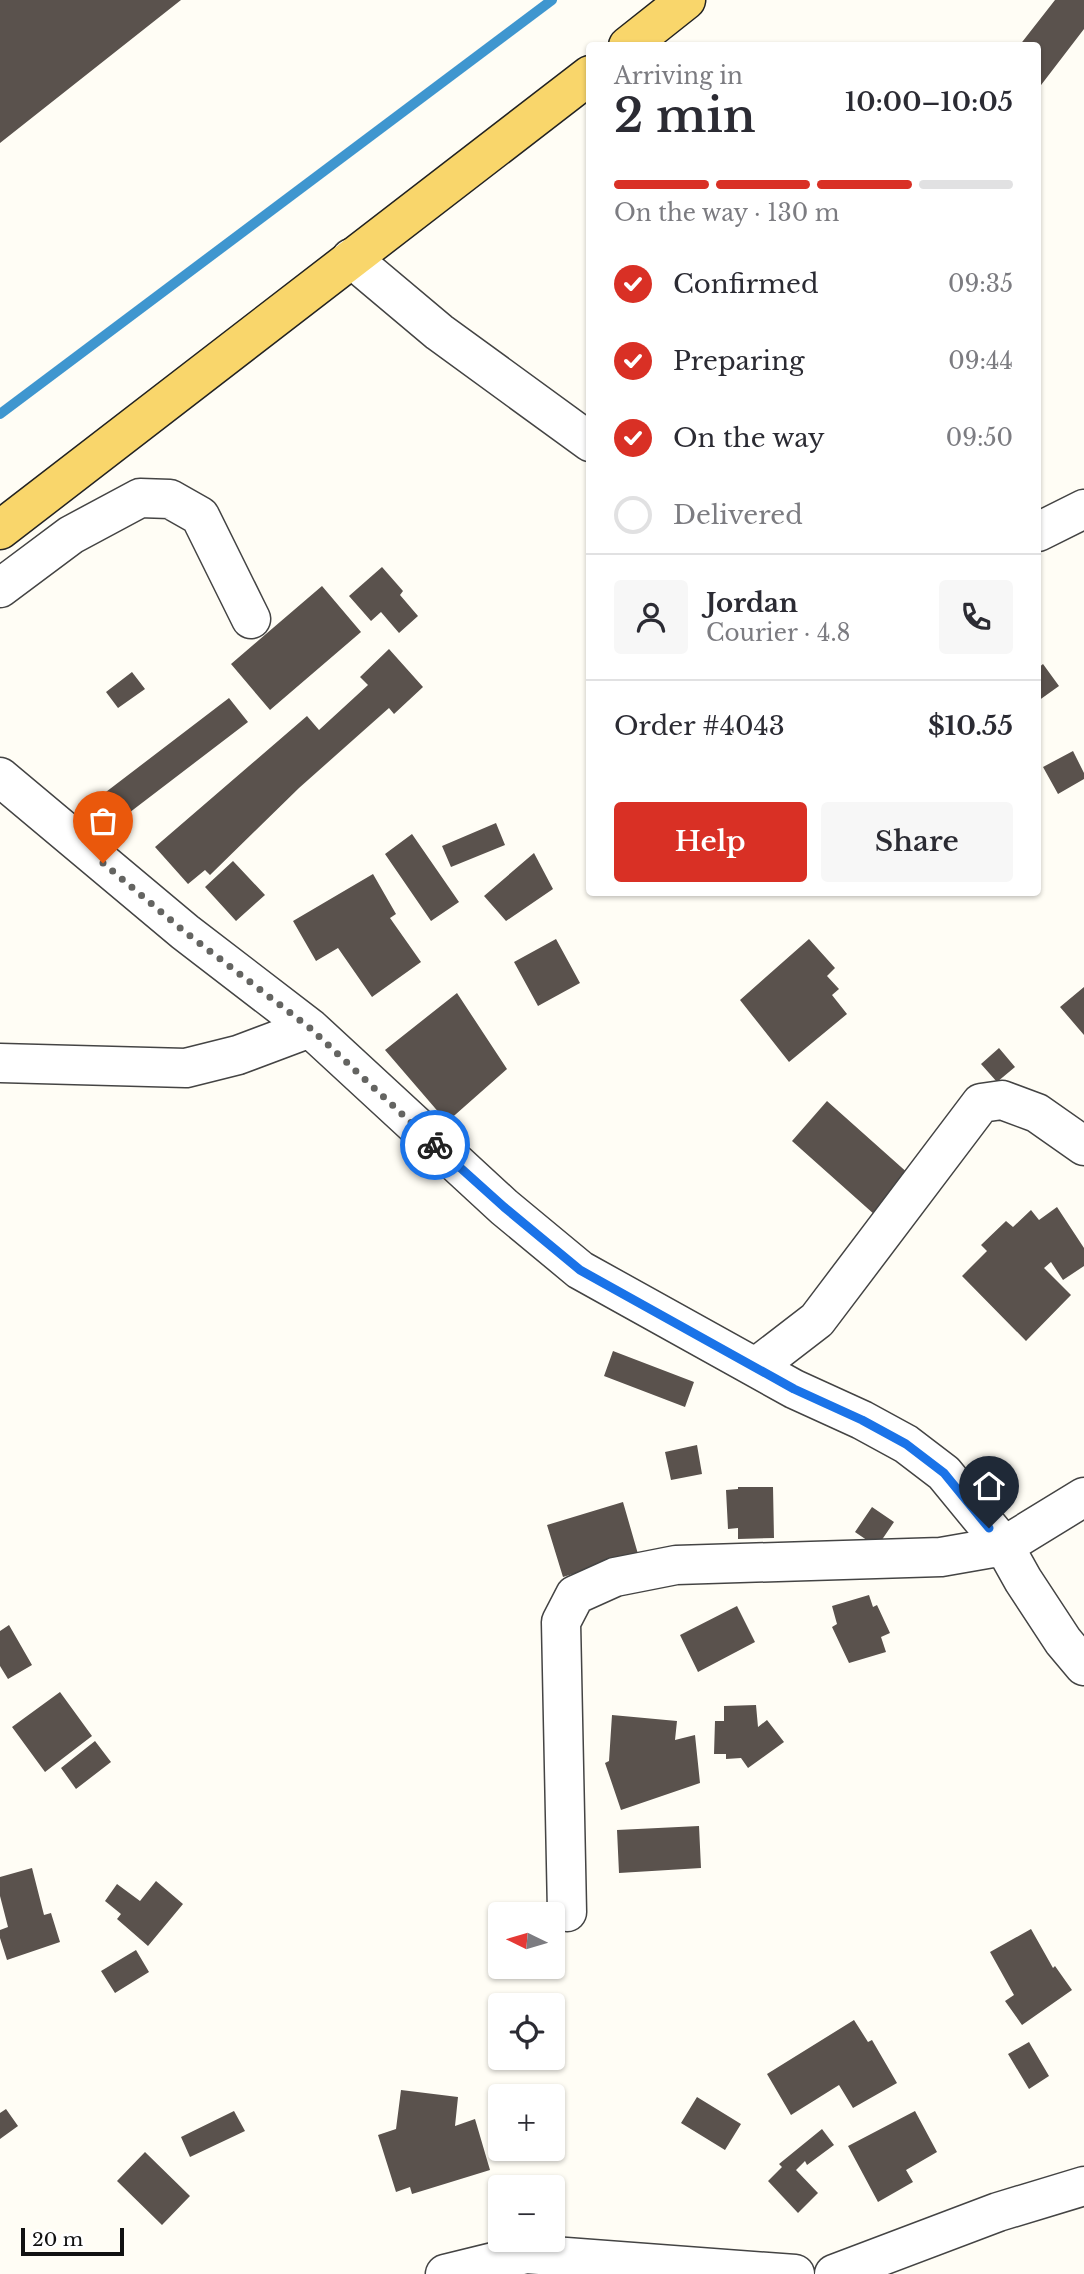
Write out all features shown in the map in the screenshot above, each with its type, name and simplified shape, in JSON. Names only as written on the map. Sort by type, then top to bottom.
[{"type":"main road","points":[[633,42],[686,0]]},
{"type":"main road","points":[[0,530],[586,78]]},
{"type":"street","points":[[351,258],[439,332],[586,439]]},
{"type":"street","points":[[0,588],[71,535],[140,498],[170,499],[200,516],[251,619]]},
{"type":"street","points":[[1041,530],[1084,509]]},
{"type":"street","points":[[0,776],[185,932],[310,1028],[494,1198],[580,1270],[794,1389],[862,1420],[906,1444],[944,1473],[1004,1546],[1056,1631],[1084,1666]]},
{"type":"street","points":[[0,1063],[186,1068],[238,1055],[310,1028]]},
{"type":"street","points":[[756,1367],[817,1320],[981,1103],[1002,1100],[1037,1113],[1084,1146]]},
{"type":"street","points":[[567,1912],[561,1622],[575,1595],[615,1577],[676,1564],[942,1558],[1004,1546],[1084,1497]]},
{"type":"street","points":[[834,2274],[998,2212],[1084,2186]]},
{"type":"street","points":[[445,2274],[526,2254],[795,2274]]},
{"type":"building","points":[[0,0],[181,0],[0,143]]},
{"type":"building","points":[[1055,0],[1084,0],[1084,29],[1041,85],[1041,42],[1022,42]]},
{"type":"building","points":[[382,567],[403,591],[400,595],[418,616],[399,633],[381,612],[371,621],[349,596]]},
{"type":"building","points":[[322,586],[361,632],[270,710],[231,664]]},
{"type":"building","points":[[389,649],[423,687],[394,714],[389,708],[299,788],[210,875],[205,870],[188,884],[155,847],[307,716],[319,730],[368,685],[360,677]]},
{"type":"building","points":[[1043,664],[1059,686],[1041,699]]},
{"type":"building","points":[[132,672],[145,689],[118,708],[106,692]]},
{"type":"building","points":[[229,698],[248,722],[121,819],[102,795]]},
{"type":"building","points":[[1073,751],[1084,773],[1084,779],[1058,794],[1043,767]]},
{"type":"building","points":[[496,823],[505,845],[451,867],[442,846]]},
{"type":"building","points":[[412,834],[459,902],[431,921],[385,854]]},
{"type":"building","points":[[534,853],[553,889],[506,921],[484,896]]},
{"type":"building","points":[[233,861],[265,895],[236,921],[205,887]]},
{"type":"building","points":[[373,874],[396,914],[390,918],[421,962],[372,997],[338,948],[316,961],[293,921]]},
{"type":"building","points":[[556,939],[580,983],[538,1006],[514,962]]},
{"type":"building","points":[[809,939],[835,968],[827,976],[839,989],[832,995],[847,1014],[789,1062],[740,1000]]},
{"type":"building","points":[[1084,987],[1084,1035],[1060,1007]]},
{"type":"building","points":[[457,993],[507,1069],[447,1122],[385,1050]]},
{"type":"building","points":[[999,1048],[1015,1067],[997,1082],[981,1064]]},
{"type":"building","points":[[827,1101],[910,1175],[875,1215],[792,1141]]},
{"type":"building","points":[[1057,1207],[1084,1248],[1084,1266],[1063,1280],[1051,1262],[1044,1268],[1071,1295],[1026,1341],[962,1276],[987,1251],[981,1245],[1006,1221],[1013,1227],[1031,1210],[1039,1220]]},
{"type":"building","points":[[613,1351],[694,1382],[685,1407],[604,1376]]},
{"type":"building","points":[[697,1445],[702,1474],[671,1480],[665,1452]]},
{"type":"building","points":[[738,1487],[773,1487],[774,1538],[738,1539],[738,1528],[728,1529],[726,1490]]},
{"type":"building","points":[[623,1502],[638,1554],[563,1577],[547,1525]]},
{"type":"building","points":[[872,1507],[894,1522],[877,1547],[855,1532]]},
{"type":"building","points":[[869,1595],[873,1607],[877,1605],[890,1633],[881,1637],[886,1652],[849,1663],[832,1627],[837,1624],[832,1606]]},
{"type":"building","points":[[737,1606],[755,1642],[698,1672],[680,1635]]},
{"type":"building","points":[[9,1625],[32,1665],[8,1679],[0,1666],[0,1631]]},
{"type":"building","points":[[60,1692],[92,1736],[45,1772],[12,1727]]},
{"type":"building","points":[[756,1705],[758,1727],[767,1720],[784,1742],[748,1768],[741,1758],[726,1759],[726,1754],[714,1754],[715,1721],[724,1721],[724,1706]]},
{"type":"building","points":[[612,1715],[677,1721],[675,1740],[695,1735],[700,1783],[621,1810],[605,1763],[609,1761]]},
{"type":"building","points":[[95,1741],[111,1762],[76,1789],[61,1768]]},
{"type":"building","points":[[699,1826],[701,1868],[619,1873],[617,1830]]},
{"type":"building","points":[[32,1868],[44,1915],[51,1913],[60,1942],[7,1960],[0,1938],[0,1930],[8,1927],[0,1896],[0,1877]]},
{"type":"building","points":[[156,1881],[183,1904],[148,1946],[117,1919],[121,1914],[105,1901],[117,1884],[140,1901]]},
{"type":"building","points":[[1031,1929],[1053,1968],[1055,1966],[1072,1990],[1022,2025],[1005,2001],[1014,1995],[990,1952]]},
{"type":"building","points":[[136,1950],[149,1972],[115,1993],[101,1971]]},
{"type":"building","points":[[854,2020],[868,2042],[872,2040],[897,2083],[853,2108],[839,2085],[791,2115],[767,2074]]},
{"type":"building","points":[[1029,2042],[1049,2076],[1029,2089],[1008,2054]]},
{"type":"building","points":[[401,2090],[458,2097],[455,2126],[475,2119],[490,2170],[412,2194],[410,2187],[396,2192],[378,2135],[396,2129]]},
{"type":"building","points":[[697,2097],[741,2124],[725,2150],[681,2123]]},
{"type":"building","points":[[6,2109],[18,2126],[0,2139],[0,2113]]},
{"type":"building","points":[[234,2111],[245,2131],[190,2157],[181,2137]]},
{"type":"building","points":[[915,2111],[937,2152],[906,2170],[913,2182],[878,2202],[848,2146]]},
{"type":"building","points":[[822,2129],[834,2145],[807,2165],[805,2161],[796,2170],[818,2193],[798,2213],[768,2181],[782,2167],[779,2164]]},
{"type":"building","points":[[145,2152],[190,2196],[162,2225],[117,2181]]},
{"type":"waterway","points":[[0,414],[552,0]]},
{"type":"way so far","points":[[103,863],[185,932],[310,1028],[435,1145]]},
{"type":"route","points":[[435,1145],[580,1270],[794,1389],[862,1420],[906,1444],[944,1473],[989,1528]]}]
